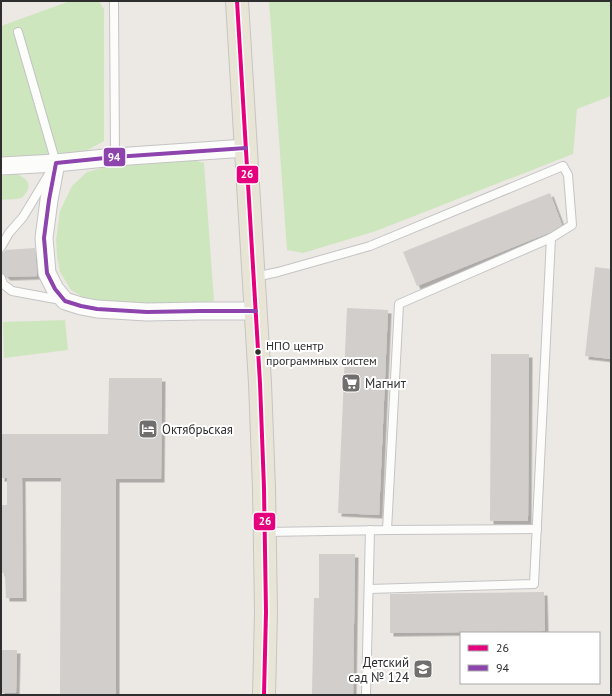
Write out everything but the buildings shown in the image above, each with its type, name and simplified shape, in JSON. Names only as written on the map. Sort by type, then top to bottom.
[{"type":"main road","points":[[237,1],[260,383],[266,532],[264,695]]},
{"type":"street","points":[[1,166],[246,148]]},
{"type":"street","points":[[56,163],[44,238],[47,273],[54,289],[65,301],[97,309],[147,312],[256,311]]},
{"type":"lane","points":[[114,3],[115,157]]},
{"type":"lane","points":[[1,247],[9,233],[23,217],[56,163],[18,32]]},
{"type":"lane","points":[[254,277],[278,272],[370,246],[563,166],[568,175],[572,225],[551,238],[399,304],[387,530]]},
{"type":"lane","points":[[369,589],[534,584],[551,238]]},
{"type":"lane","points":[[1,278],[3,284],[12,291],[65,301]]},
{"type":"lane","points":[[266,532],[537,529]]},
{"type":"lane","points":[[366,695],[370,530]]},
{"type":"green space","points":[[70,1],[99,1],[104,9],[104,141],[86,151],[39,158],[1,159],[1,26]]},
{"type":"green space","points":[[269,1],[611,1],[611,96],[577,109],[573,154],[376,231],[303,253],[287,250]]},
{"type":"green space","points":[[184,160],[204,163],[214,301],[172,304],[123,304],[95,302],[71,290],[60,272],[56,240],[60,211],[72,186],[87,172],[102,168]]},
{"type":"green space","points":[[16,174],[27,181],[29,187],[28,190],[21,198],[1,200],[1,176]]},
{"type":"green space","points":[[65,320],[68,350],[4,358],[3,322]]},
{"type":"transit line","name":"26","points":[[237,1],[260,383],[264,488],[266,612],[264,695]]},
{"type":"transit line","name":"94","points":[[246,148],[115,157],[56,163],[44,238],[47,273],[55,289],[65,301],[97,309],[147,312],[256,311]]},
{"type":"place","name":"НПО центр программных систем","points":[[258,352]]},
{"type":"place","name":"Магнит","points":[[351,383]]},
{"type":"place","name":"Октябрьская","points":[[148,429]]},
{"type":"place","name":"Детский сад № 124","points":[[423,669]]}]
